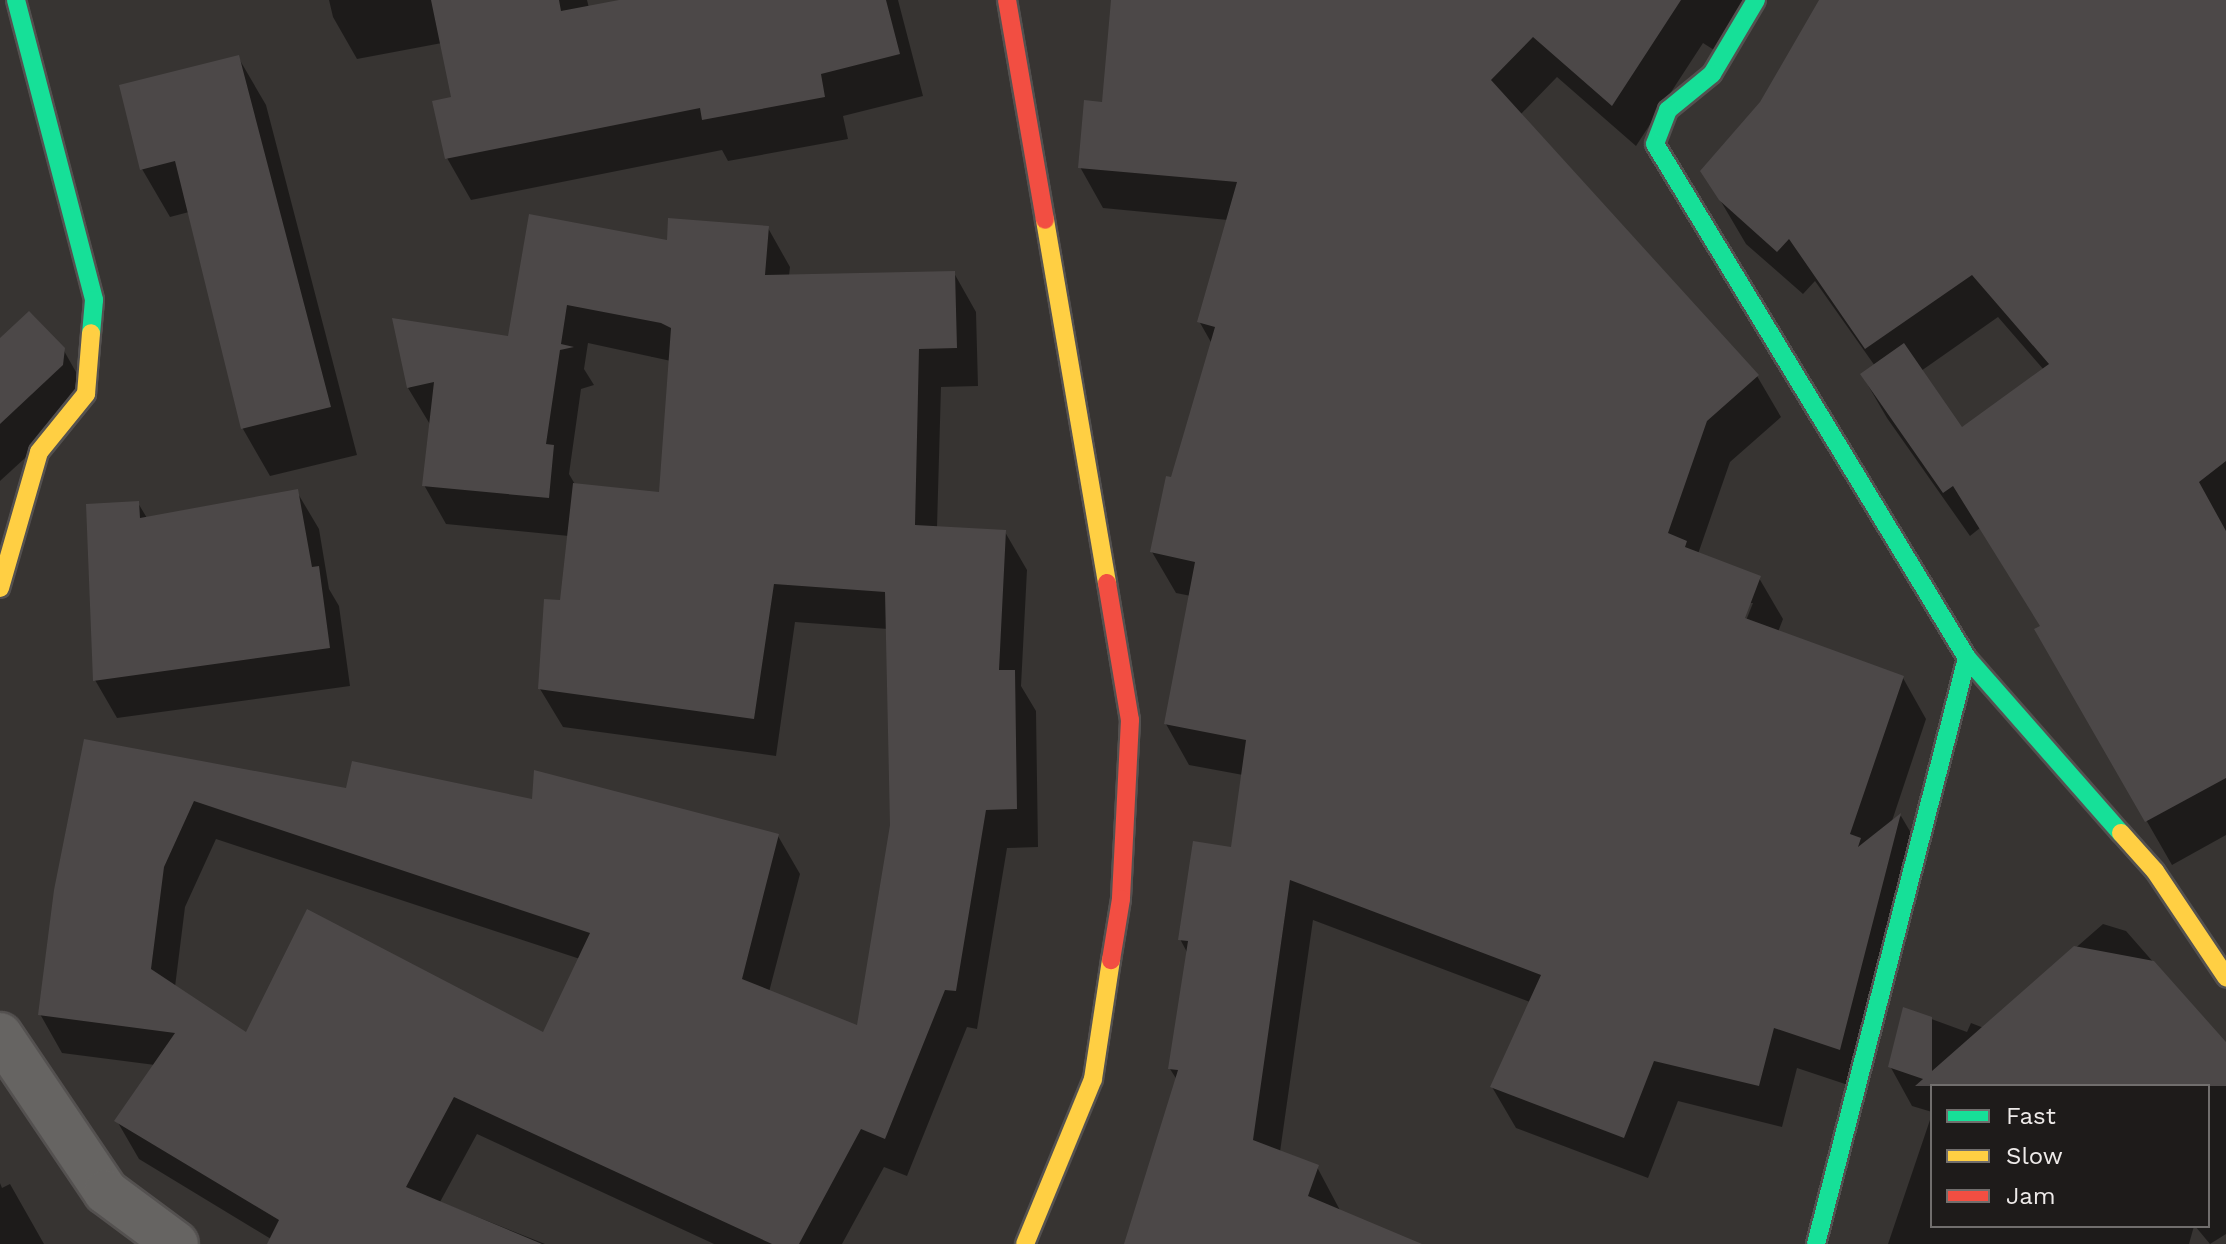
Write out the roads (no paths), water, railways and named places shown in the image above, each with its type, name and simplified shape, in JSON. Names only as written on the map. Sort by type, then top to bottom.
[{"type":"street","points":[[0,588],[39,452],[86,394],[94,300],[16,0]]},
{"type":"street","points":[[1007,0],[1130,720],[1121,899],[1093,1079],[1025,1244]]},
{"type":"street","points":[[1756,0],[1712,74],[1668,110],[1655,144],[1967,658],[2155,871],[2226,977]]},
{"type":"street","points":[[1816,1244],[1967,658]]},
{"type":"street","points":[[0,1035],[106,1192],[176,1244]]}]
